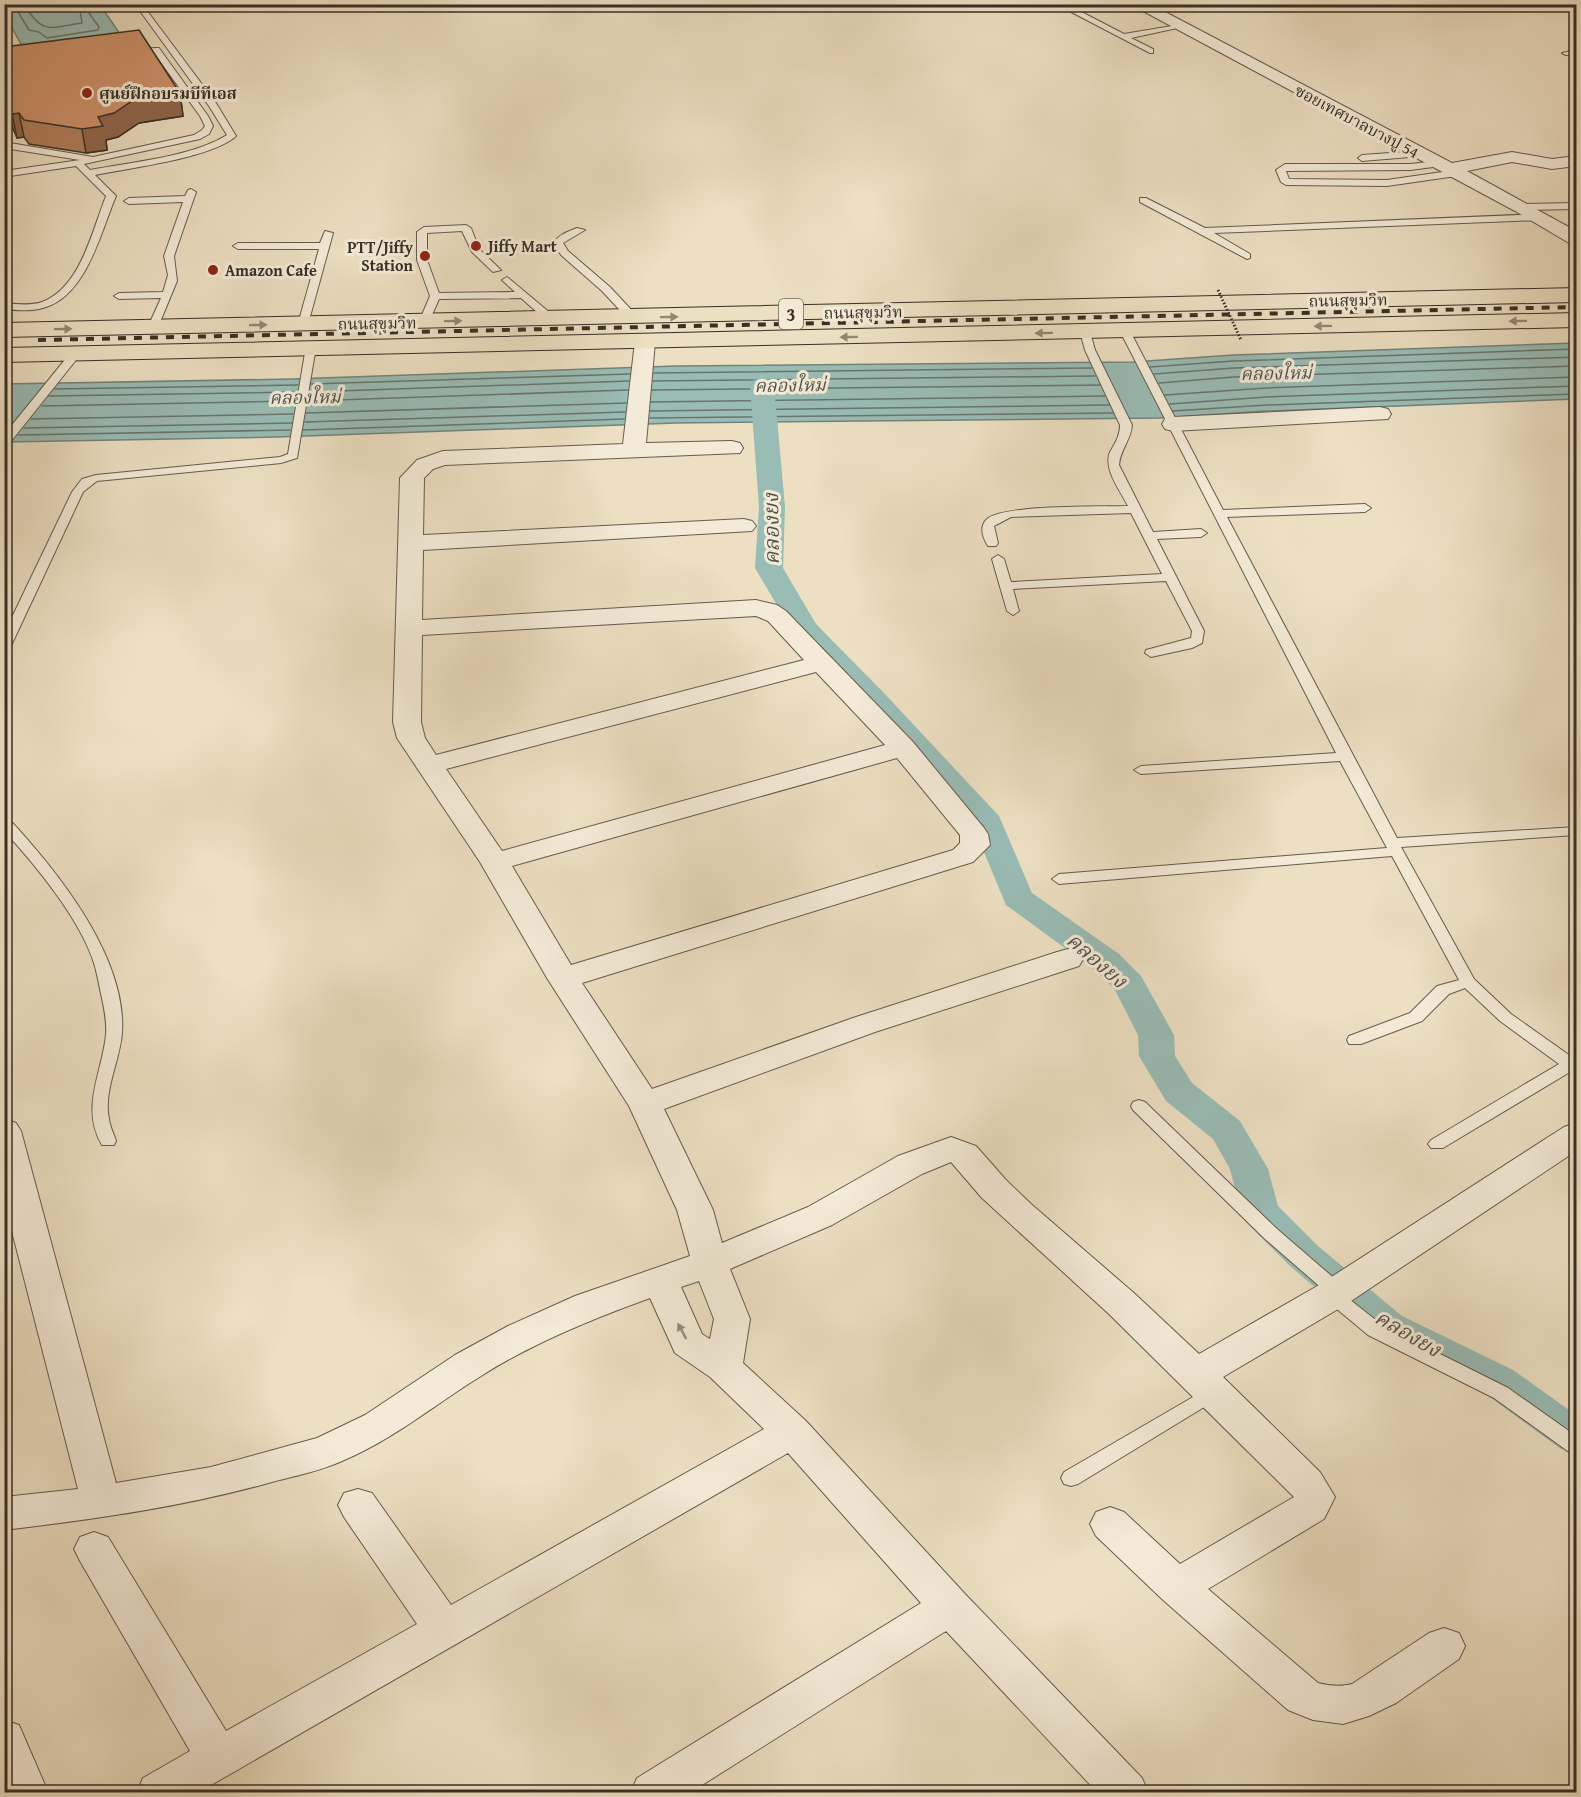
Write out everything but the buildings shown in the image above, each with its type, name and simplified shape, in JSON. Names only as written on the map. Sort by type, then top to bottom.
[{"type":"highway","name":"ถนนสุขุมวิท","points":[[4,330],[633,318],[1576,295]]},
{"type":"highway","name":"ถนนสุขุมวิท","points":[[4,354],[76,353],[309,358],[1129,340],[1576,320]]},
{"type":"street","name":"ซอยเทศบาลบางปู 54","points":[[1146,5],[1178,27],[1541,217],[1576,239]]},
{"type":"street","points":[[1447,169],[1512,157],[1552,164],[1576,161]]},
{"type":"street","points":[[634,443],[645,349]]},
{"type":"street","points":[[1171,422],[1380,414]]},
{"type":"street","points":[[723,1366],[732,1318],[708,1254],[695,1210],[645,1104],[563,978],[495,862],[411,738],[407,722],[411,478],[417,469],[426,463],[443,458],[634,443],[732,448]]},
{"type":"street","points":[[410,543],[744,526]]},
{"type":"street","points":[[409,628],[756,608],[768,610],[777,615],[903,748],[974,834],[975,846],[963,856],[563,978]]},
{"type":"street","points":[[429,765],[822,663]]},
{"type":"street","points":[[495,862],[903,748]]},
{"type":"street","points":[[645,1104],[864,1025],[1068,959]]},
{"type":"street","points":[[4,1131],[97,1485]]},
{"type":"street","points":[[1204,1383],[1340,1289],[1576,1136]]},
{"type":"street","points":[[4,1514],[97,1485],[211,1483],[327,1451],[379,1426],[468,1365],[521,1336],[588,1306],[660,1280],[708,1254],[820,1216],[910,1165],[951,1149],[964,1154],[994,1189],[1019,1213],[1122,1304],[1306,1483],[1314,1497],[1314,1503],[1177,1587]]},
{"type":"street","points":[[660,1280],[688,1343],[723,1366],[792,1432],[950,1607],[1123,1792]]},
{"type":"street","points":[[159,1792],[792,1432]]},
{"type":"street","points":[[358,1505],[444,1629]]},
{"type":"street","points":[[1110,1524],[1177,1587],[1303,1696],[1316,1703],[1346,1705],[1367,1697],[1444,1646]]},
{"type":"street","points":[[94,1549],[218,1758]]},
{"type":"street","points":[[653,1792],[950,1607]]},
{"type":"street","points":[[4,1739],[26,1792]]},
{"type":"lane","points":[[92,175],[205,148],[224,142],[232,136],[213,105],[138,4]]},
{"type":"lane","points":[[1059,4],[1150,51]]},
{"type":"lane","points":[[1123,37],[1178,27]]},
{"type":"lane","points":[[4,174],[78,163],[197,137],[206,132],[209,126],[204,116],[156,50],[119,52]]},
{"type":"lane","points":[[1566,53],[1576,52]]},
{"type":"lane","points":[[4,145],[92,160]]},
{"type":"lane","points":[[1355,159],[1419,154]]},
{"type":"lane","points":[[4,306],[43,305],[59,297],[72,284],[111,196],[78,163]]},
{"type":"lane","points":[[1290,167],[1447,169],[1412,181],[1293,183],[1284,180],[1281,170],[1290,167]]},
{"type":"lane","points":[[1401,168],[1412,181]]},
{"type":"lane","points":[[129,201],[190,196],[169,256],[168,262],[173,273],[153,327]]},
{"type":"lane","points":[[1143,200],[1247,256]]},
{"type":"lane","points":[[1522,207],[1576,206]]},
{"type":"lane","points":[[1203,231],[1541,217]]},
{"type":"lane","points":[[424,322],[435,296],[422,260],[422,232],[424,230],[466,228],[476,250],[496,270]]},
{"type":"lane","points":[[580,230],[563,237],[558,243],[564,253],[606,289],[633,318]]},
{"type":"lane","points":[[303,324],[327,233]]},
{"type":"lane","points":[[238,246],[324,246]]},
{"type":"lane","points":[[507,280],[551,319]]},
{"type":"lane","points":[[119,296],[166,295]]},
{"type":"lane","points":[[435,296],[524,295]]},
{"type":"lane","points":[[1129,340],[1345,758],[1396,847],[1468,982],[1482,998],[1508,1019],[1574,1066],[1437,1144]]},
{"type":"lane","points":[[1088,341],[1126,425],[1127,435],[1113,456],[1113,465],[1198,631],[1197,640],[1187,645],[1151,653]]},
{"type":"lane","points":[[5,443],[76,353]]},
{"type":"lane","points":[[4,648],[78,489],[84,482],[96,478],[281,460],[293,456],[309,358]]},
{"type":"lane","points":[[1219,514],[1365,508]]},
{"type":"lane","points":[[992,543],[987,533],[988,523],[995,517],[1011,513],[1136,509]]},
{"type":"lane","points":[[1149,536],[1201,533]]},
{"type":"lane","points":[[998,559],[1013,611]]},
{"type":"lane","points":[[1006,586],[1169,577]]},
{"type":"lane","points":[[1141,770],[1345,758]]},
{"type":"lane","points":[[4,822],[28,848],[79,918],[101,961],[112,1011],[114,1034],[100,1101],[100,1119],[108,1141]]},
{"type":"lane","points":[[1059,879],[1576,831]]},
{"type":"lane","points":[[1355,1040],[1416,1017],[1443,990],[1468,982]]},
{"type":"lane","points":[[1139,1106],[1271,1234],[1340,1289],[1375,1330],[1501,1393],[1576,1446]]},
{"type":"lane","points":[[1071,1478],[1204,1383]]},
{"type":"path","points":[[1218,290],[1241,340]]},
{"type":"water","points":[[4,5],[100,5],[125,41],[22,46],[5,15]]},
{"type":"water","name":"คลองใหม่","points":[[1576,343],[1576,399],[1267,411],[1159,418],[676,423],[277,437],[5,442],[4,384],[292,379],[676,366],[1133,362],[1233,355]]},
{"type":"waterway","name":"คลองยง","points":[[762,385],[772,507],[769,568],[805,629],[873,698],[988,823],[1018,898],[1107,962],[1129,984],[1156,1035],[1157,1056],[1179,1092],[1227,1130],[1249,1169],[1260,1212],[1304,1256],[1388,1327],[1498,1381],[1576,1437]]},
{"type":"railway","points":[[38,340],[1576,307]]},
{"type":"place","name":"ศูนย์ฝึกอบรมบีทีเอส","points":[[87,93]]},
{"type":"place","name":"Jiffy Mart","points":[[476,246]]},
{"type":"place","name":"PTT/Jiffy Station","points":[[425,256]]},
{"type":"place","name":"Amazon Cafe","points":[[213,270]]}]
